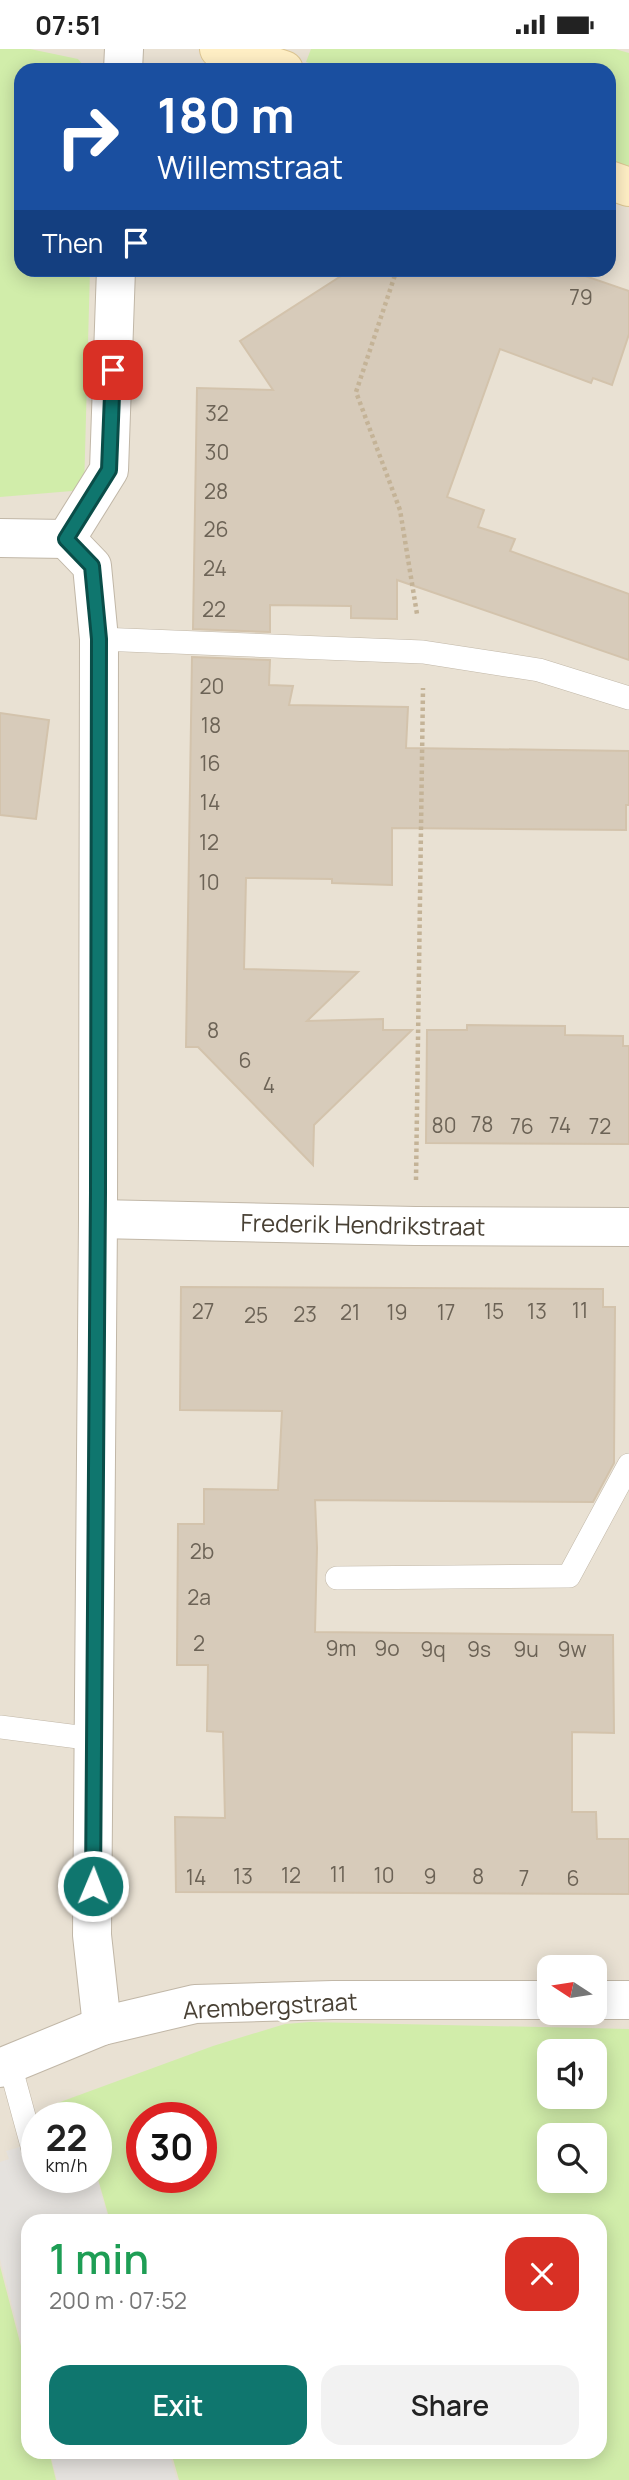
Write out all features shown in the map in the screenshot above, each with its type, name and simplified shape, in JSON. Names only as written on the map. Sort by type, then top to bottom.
[{"type":"street","points":[[219,49],[276,61]]},
{"type":"street","points":[[66,539],[109,470],[116,277]]},
{"type":"street","points":[[0,538],[66,539],[92,566],[99,639],[98,1219],[92,1935],[102,2026]]},
{"type":"street","name":"Frederik Hendrikstraat","points":[[98,1219],[415,1226],[629,1227]]},
{"type":"street","name":"Arembergstraat","points":[[5,2066],[102,2026],[195,2004],[333,2000],[537,2000]]},
{"type":"street","points":[[607,2000],[629,2000]]},
{"type":"lane","points":[[99,639],[423,652],[539,670],[629,698]]},
{"type":"lane","points":[[337,1578],[569,1576],[629,1465]]},
{"type":"lane","points":[[0,1727],[94,1739]]},
{"type":"lane","points":[[5,2066],[21,2114]]},
{"type":"path","points":[[394,277],[356,392],[400,510],[423,652],[415,1226]]},
{"type":"shaded area","points":[[0,49],[629,49],[629,2480],[0,2480]]},
{"type":"shaded area","points":[[21,2147],[21,2193],[101,2193],[107,2214],[21,2214],[21,2340],[0,2259],[0,2162],[9,2159],[6,2151]]},
{"type":"shaded area","points":[[52,2459],[171,2459],[177,2480],[57,2480]]},
{"type":"green space","points":[[0,49],[30,49],[78,59],[81,63],[14,63],[14,277],[90,277],[84,490],[0,497]]},
{"type":"green space","points":[[311,49],[615,49],[629,53],[629,170],[616,165],[616,63],[306,62]]},
{"type":"green space","points":[[310,2022],[629,2029],[629,2480],[179,2480],[173,2459],[607,2459],[607,2214],[108,2214],[102,2193],[112,2193],[112,2102],[60,2102],[213,2046],[285,2024]]},
{"type":"green space","points":[[0,2266],[21,2346],[21,2459],[51,2459],[56,2480],[0,2480]]},
{"type":"building","points":[[340,277],[588,277],[629,291],[629,334],[612,385],[593,378],[591,383],[500,349],[447,497],[484,510],[478,527],[515,539],[510,551],[629,594],[629,660],[397,580],[397,619],[351,618],[351,606],[270,605],[270,632],[193,629],[197,388],[273,390],[240,341]]},
{"type":"building","points":[[192,657],[270,660],[269,685],[293,686],[289,705],[408,707],[406,748],[629,751],[626,830],[392,828],[392,885],[332,883],[332,879],[246,878],[244,969],[358,972],[307,1021],[383,1019],[383,1030],[412,1030],[314,1125],[313,1165],[198,1047],[186,1047]]},
{"type":"building","points":[[0,713],[49,720],[36,819],[0,815]]},
{"type":"building","points":[[467,1025],[565,1026],[565,1035],[623,1036],[623,1046],[629,1046],[629,1144],[426,1143],[427,1030],[467,1030]]},
{"type":"building","points":[[181,1287],[603,1289],[603,1307],[615,1307],[614,1463],[593,1502],[315,1500],[315,1632],[613,1635],[614,1733],[572,1732],[572,1812],[596,1812],[597,1839],[629,1839],[629,1894],[176,1892],[175,1817],[225,1818],[223,1732],[207,1731],[208,1665],[177,1665],[178,1524],[204,1524],[204,1489],[278,1490],[282,1411],[180,1410]]},
{"type":"route","points":[[93,1886],[99,639],[92,566],[66,539],[109,470],[113,370]]}]
